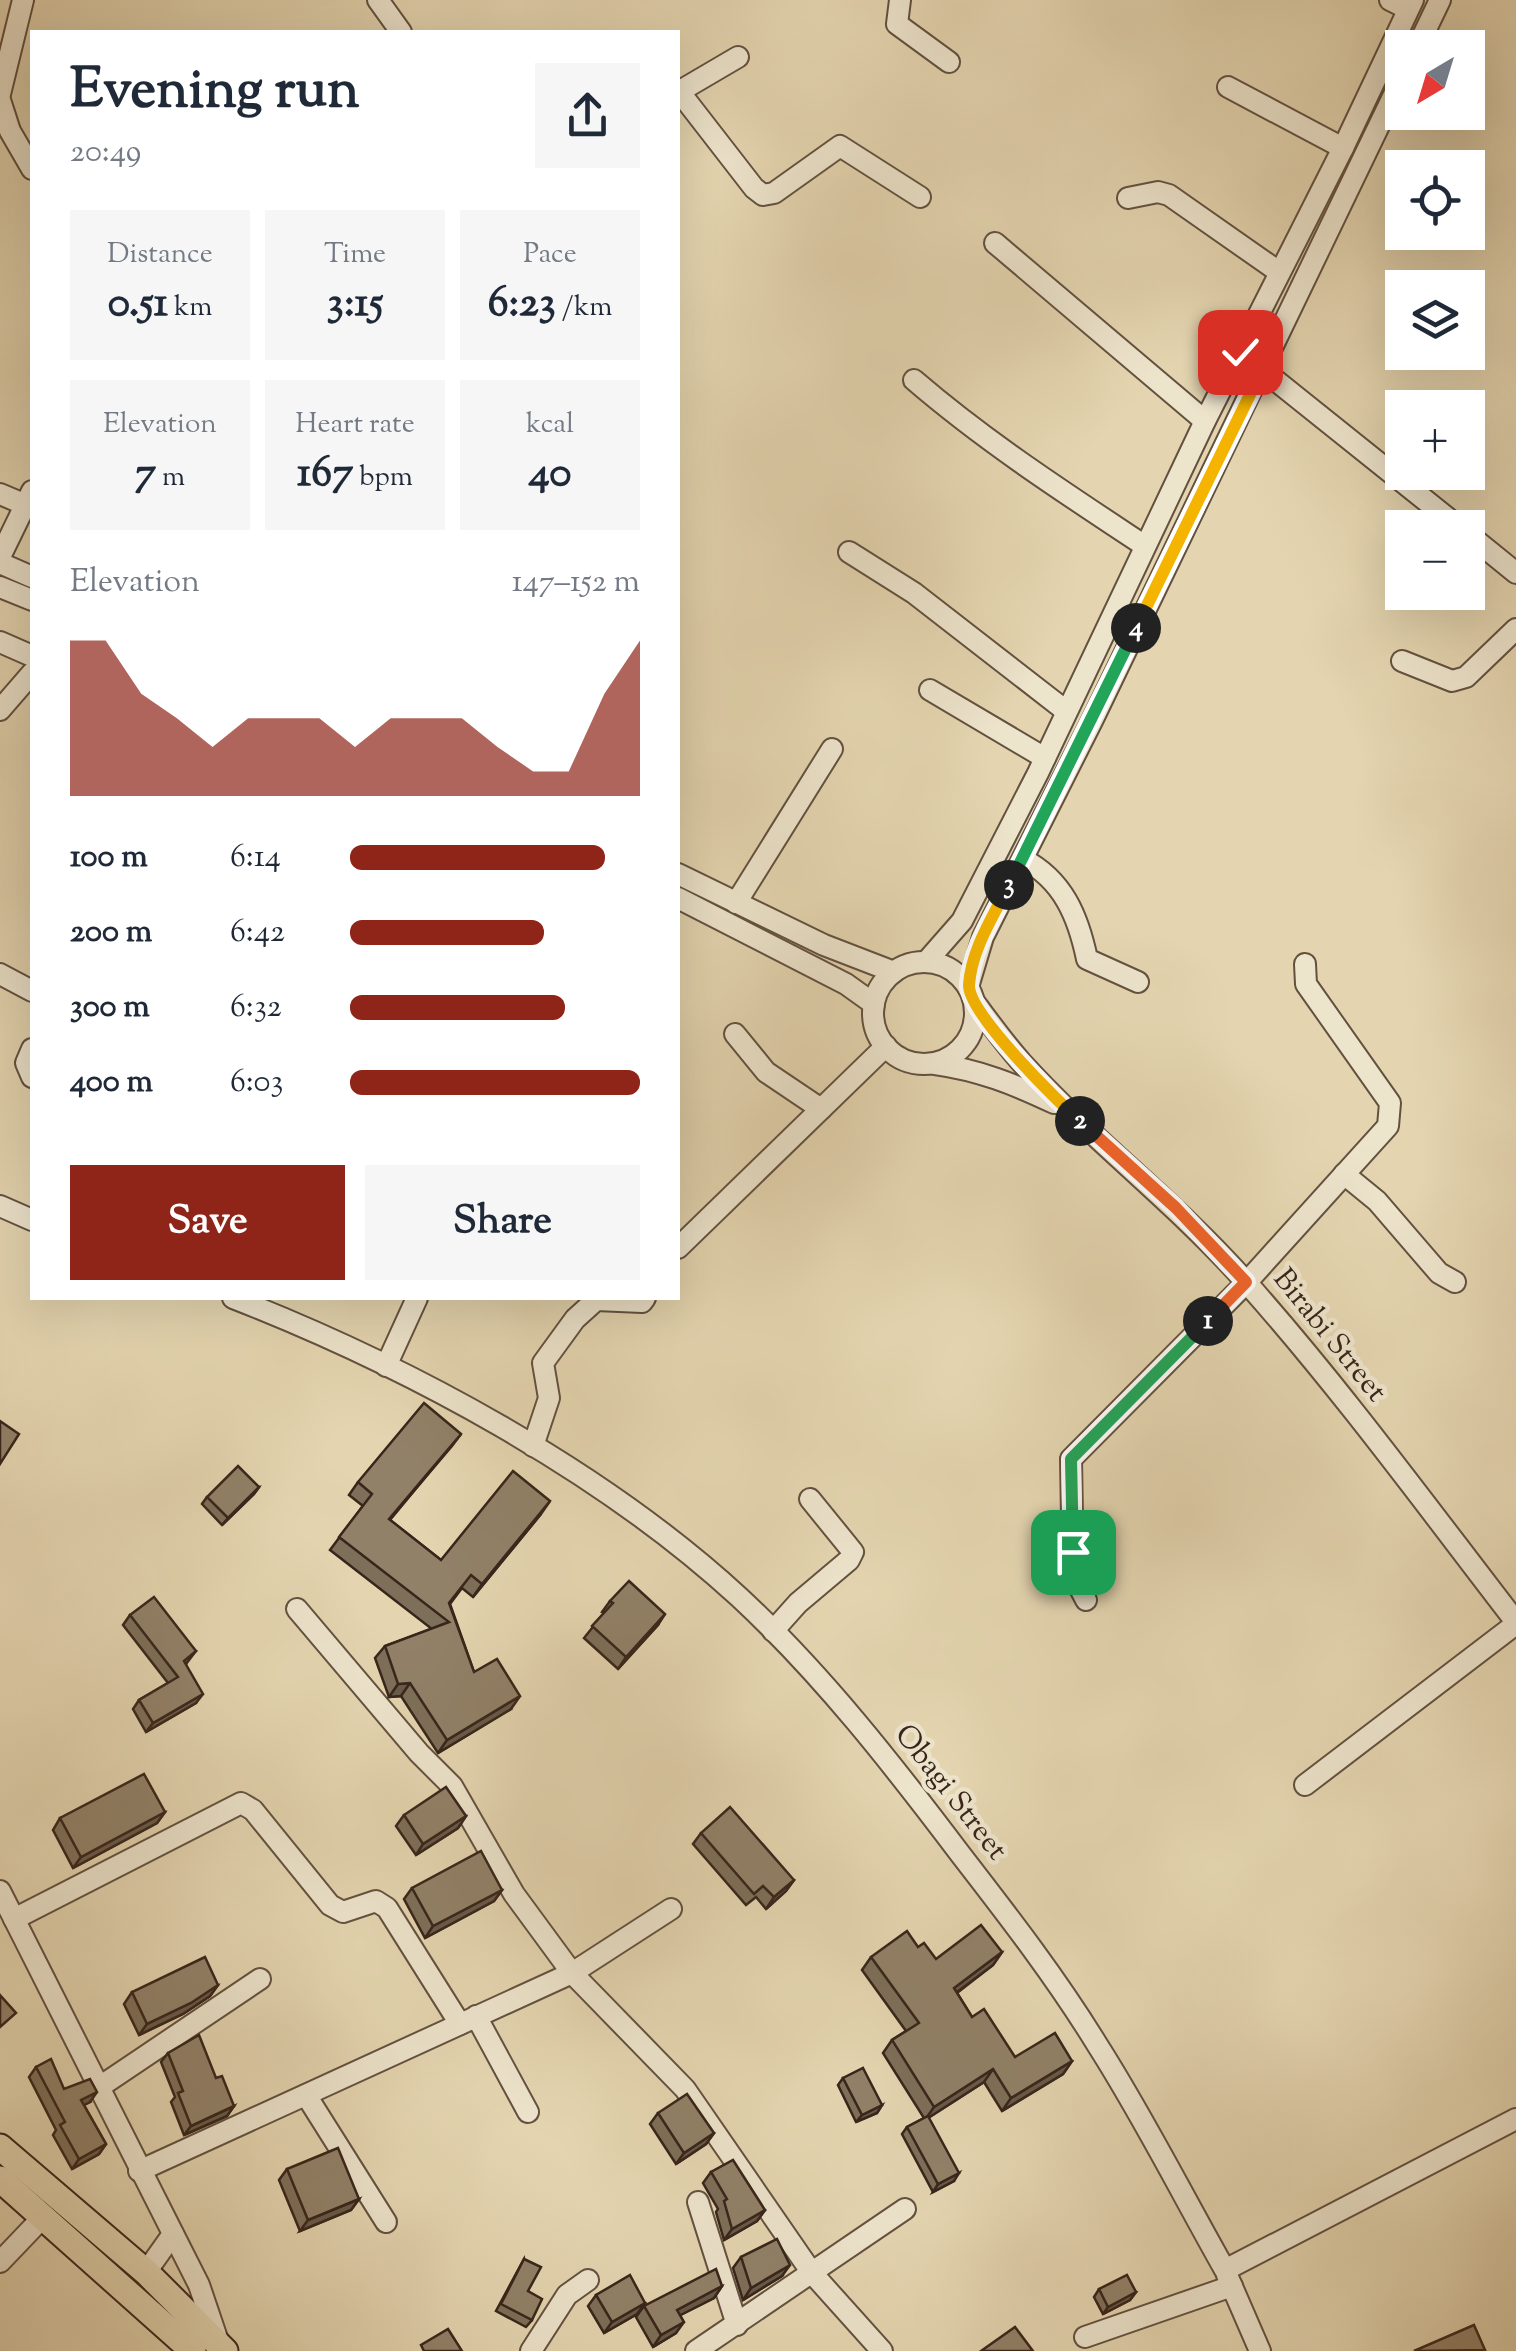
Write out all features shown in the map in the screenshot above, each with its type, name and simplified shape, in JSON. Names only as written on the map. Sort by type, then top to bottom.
[{"type":"main road","points":[[0,2147],[146,2272],[222,2348]]},
{"type":"main road","points":[[0,2180],[193,2351]]},
{"type":"street","points":[[23,0],[0,97],[10,131],[30,166]]},
{"type":"street","points":[[378,0],[400,30]]},
{"type":"street","points":[[900,0],[896,24],[949,62]]},
{"type":"street","points":[[1426,30],[1440,0]]},
{"type":"street","points":[[926,962],[962,920],[1044,758],[1205,421],[1343,148],[1404,3]]},
{"type":"street","points":[[680,89],[738,57]]},
{"type":"street","points":[[1228,87],[1343,148]]},
{"type":"street","points":[[680,93],[763,195],[774,192],[840,146],[920,197]]},
{"type":"street","points":[[930,1064],[960,1050],[970,1036],[975,1020],[972,995],[982,937],[1385,113]]},
{"type":"street","points":[[1128,198],[1158,192],[1170,195],[1279,272]]},
{"type":"street","points":[[995,243],[1205,421]]},
{"type":"street","points":[[1240,352],[1437,510]]},
{"type":"street","points":[[914,380],[1004,452],[1145,546]]},
{"type":"street","points":[[0,494],[29,498],[0,560],[30,575]]},
{"type":"street","points":[[1485,548],[1516,573]]},
{"type":"street","points":[[849,552],[914,593],[1066,711]]},
{"type":"street","points":[[0,587],[30,599]]},
{"type":"street","points":[[1402,660],[1452,680],[1466,677],[1516,629]]},
{"type":"street","points":[[0,642],[30,655]]},
{"type":"street","points":[[0,710],[30,675]]},
{"type":"street","points":[[930,690],[1044,758]]},
{"type":"street","points":[[736,903],[832,749]]},
{"type":"street","points":[[1022,859],[1055,882],[1075,914],[1087,959],[1138,982]]},
{"type":"street","points":[[680,875],[824,946],[894,972]]},
{"type":"street","points":[[680,899],[830,975],[874,1004]]},
{"type":"street","points":[[926,962],[958,974],[1020,1062],[1069,1111],[1009,1081],[971,1069],[898,1057],[886,1046],[875,1026],[874,1004],[884,980],[909,964],[926,962]]},
{"type":"street","points":[[1086,1600],[1073,1574],[1071,1459],[1246,1282],[1388,1126],[1390,1104],[1306,984],[1305,964]]},
{"type":"street","points":[[0,974],[30,990]]},
{"type":"street","points":[[735,1034],[766,1072],[821,1109]]},
{"type":"street","points":[[680,1246],[886,1046]]},
{"type":"street","name":"Birabi Street","points":[[1069,1111],[1176,1208],[1246,1282],[1393,1462],[1516,1623]]},
{"type":"street","points":[[1344,1174],[1392,1218],[1439,1272],[1455,1282]]},
{"type":"street","points":[[0,1206],[30,1219]]},
{"type":"street","name":"Obagi Street","points":[[238,1300],[323,1332],[534,1446],[667,1539],[738,1596],[905,1781],[1023,1936],[1098,2045],[1228,2278],[1260,2351]]},
{"type":"street","points":[[386,1366],[416,1300]]},
{"type":"street","points":[[534,1446],[549,1398],[543,1362],[574,1320],[596,1300],[643,1300]]},
{"type":"street","points":[[772,1631],[798,1603],[850,1560],[853,1552],[810,1499]]},
{"type":"street","points":[[296,1609],[452,1786],[514,1894],[572,1972],[684,2089],[812,2274],[882,2351]]},
{"type":"street","points":[[1305,1785],[1516,1623]]},
{"type":"street","points":[[14,1919],[233,1805],[246,1804],[330,1905],[343,1912],[376,1901],[387,1908],[528,2112]]},
{"type":"street","points":[[0,1891],[198,2284],[222,2348]]},
{"type":"street","points":[[139,2171],[572,1972],[671,1909]]},
{"type":"street","points":[[98,2088],[260,1979]]},
{"type":"street","points":[[306,2094],[386,2222]]},
{"type":"street","points":[[1086,2337],[1228,2278],[1516,2120]]},
{"type":"street","points":[[698,2202],[737,2325]]},
{"type":"street","points":[[696,2351],[906,2209]]},
{"type":"street","points":[[0,2262],[43,2217]]},
{"type":"street","points":[[146,2272],[172,2234]]},
{"type":"street","points":[[531,2351],[566,2295],[588,2280]]},
{"type":"building","points":[[424,1403],[461,1434],[389,1519],[441,1560],[513,1471],[550,1501],[482,1584],[471,1575],[449,1603],[474,1672],[497,1659],[520,1696],[447,1740],[410,1683],[398,1684],[385,1646],[449,1622],[339,1537],[372,1494],[358,1482]]},
{"type":"building","points":[[0,1421],[19,1434],[0,1464]]},
{"type":"building","points":[[238,1466],[259,1487],[228,1518],[207,1497]]},
{"type":"building","points":[[629,1581],[665,1614],[626,1657],[592,1626]]},
{"type":"building","points":[[154,1597],[196,1651],[184,1661],[203,1694],[153,1723],[139,1700],[178,1677],[130,1615]]},
{"type":"building","points":[[144,1774],[165,1812],[81,1857],[60,1818]]},
{"type":"building","points":[[446,1787],[466,1816],[423,1844],[404,1815]]},
{"type":"building","points":[[730,1807],[794,1880],[774,1897],[763,1886],[754,1894],[701,1833]]},
{"type":"building","points":[[481,1851],[502,1890],[433,1926],[412,1888]]},
{"type":"building","points":[[981,1925],[1002,1952],[954,1988],[972,2017],[984,2009],[1015,2057],[1055,2033],[1072,2061],[1011,2098],[993,2069],[934,2107],[892,2040],[919,2023],[871,1957],[907,1931],[918,1947],[924,1943],[936,1959]]},
{"type":"building","points":[[205,1957],[218,1985],[147,2024],[132,1992]]},
{"type":"building","points":[[0,1995],[16,2013],[0,2027]]},
{"type":"building","points":[[199,2035],[216,2078],[222,2076],[234,2106],[191,2126],[168,2053]]},
{"type":"building","points":[[51,2059],[64,2089],[90,2079],[97,2092],[81,2100],[106,2144],[79,2159],[36,2067]]},
{"type":"building","points":[[863,2068],[882,2105],[862,2115],[843,2078]]},
{"type":"building","points":[[687,2094],[714,2133],[684,2153],[658,2113]]},
{"type":"building","points":[[928,2116],[959,2173],[938,2184],[907,2127]]},
{"type":"building","points":[[338,2148],[359,2199],[308,2220],[287,2169]]},
{"type":"building","points":[[733,2160],[765,2210],[732,2229],[724,2201],[727,2199],[711,2172]]},
{"type":"building","points":[[777,2239],[790,2265],[751,2288],[741,2257]]},
{"type":"building","points":[[524,2259],[541,2267],[528,2291],[542,2299],[532,2320],[501,2304]]},
{"type":"building","points":[[716,2269],[722,2286],[677,2310],[684,2322],[661,2335],[644,2306]]},
{"type":"building","points":[[630,2275],[645,2303],[612,2322],[596,2295]]},
{"type":"building","points":[[1127,2275],[1136,2292],[1108,2307],[1099,2289]]},
{"type":"building","points":[[1474,2325],[1485,2350],[1414,2351]]},
{"type":"building","points":[[1015,2327],[1033,2351],[981,2351]]},
{"type":"building","points":[[448,2329],[462,2351],[424,2351],[421,2345]]},
{"type":"route","points":[[1073,1552],[1071,1459],[1246,1282],[1176,1208],[1020,1062],[975,1003],[968,987],[982,937],[1262,370],[1240,352]]}]
